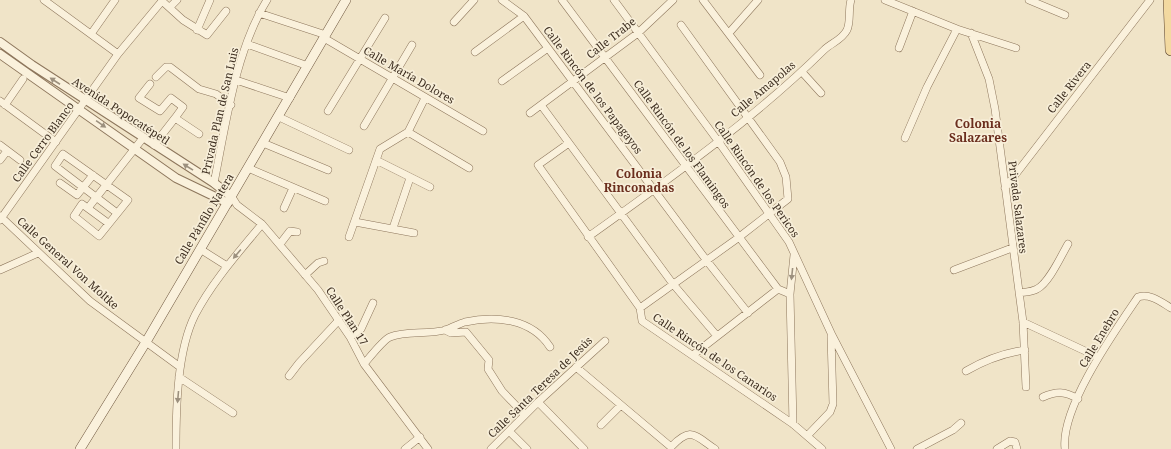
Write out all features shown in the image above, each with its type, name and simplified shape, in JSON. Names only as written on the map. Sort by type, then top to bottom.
[{"type":"main road","name":"Calle Pánfilo Natera","points":[[80,449],[146,342],[200,249],[232,202],[248,168],[290,98],[345,0]]},
{"type":"main road","points":[[1169,0],[1171,50]]},
{"type":"street","points":[[44,0],[118,54]]},
{"type":"street","points":[[91,34],[115,0]]},
{"type":"street","points":[[170,8],[177,0]]},
{"type":"street","points":[[196,30],[210,0]]},
{"type":"street","name":"Privada Plan de San Luis","points":[[214,183],[236,80],[247,44],[260,12],[267,0]]},
{"type":"street","points":[[454,22],[474,0]]},
{"type":"street","name":"Calle Rincón de los Papagayos","points":[[502,0],[524,16],[707,261],[748,313]]},
{"type":"street","name":"Calle Rincón de los Flamingos","points":[[562,0],[738,238],[778,289],[790,294]]},
{"type":"street","name":"Calle Rincón de los Pericos","points":[[614,0],[718,141],[789,242],[831,333],[891,449]]},
{"type":"street","name":"Calle Trabe","points":[[530,113],[638,33],[673,0]]},
{"type":"street","points":[[703,0],[730,33],[760,75]]},
{"type":"street","points":[[730,33],[741,22],[758,0]]},
{"type":"street","name":"Calle Amapolas","points":[[588,237],[718,141],[802,72],[826,48],[841,38],[847,30],[851,0]]},
{"type":"street","points":[[886,0],[956,29],[1016,48]]},
{"type":"street","points":[[1029,0],[1065,15]]},
{"type":"street","name":"Calle Rivera","points":[[1005,188],[1150,0]]},
{"type":"street","points":[[162,1],[196,30],[207,35],[226,11]]},
{"type":"street","name":"Calle Cerro Blanco","points":[[1,218],[86,101],[118,54],[162,1]]},
{"type":"street","points":[[899,48],[913,11]]},
{"type":"street","name":"Calle María Dolores","points":[[260,12],[325,36],[393,80],[483,130]]},
{"type":"street","points":[[475,52],[524,16]]},
{"type":"street","points":[[328,111],[385,18]]},
{"type":"street","points":[[640,308],[707,261],[788,199],[788,189],[780,162],[681,25]]},
{"type":"street","points":[[905,138],[927,87],[956,29]]},
{"type":"street","name":"Privada Salazares","points":[[972,34],[989,79],[1023,322],[1026,387]]},
{"type":"street","name":"Avenida Popocatépetl","points":[[0,42],[86,101],[214,183],[232,202]]},
{"type":"street","points":[[247,44],[308,66]]},
{"type":"street","points":[[364,126],[393,80],[412,45]]},
{"type":"street","points":[[502,82],[548,48]]},
{"type":"street","name":"Avenida Popocatépetl","points":[[0,54],[136,148],[176,178],[216,197],[232,202]]},
{"type":"street","points":[[156,77],[166,68],[170,67],[199,89],[216,94],[231,105]]},
{"type":"street","points":[[802,72],[821,92]]},
{"type":"street","points":[[23,79],[2,103],[56,142]]},
{"type":"street","points":[[236,80],[290,98]]},
{"type":"street","points":[[150,84],[139,98],[160,111],[170,98],[183,108],[154,145]]},
{"type":"street","points":[[349,237],[380,149],[408,132],[426,98]]},
{"type":"street","points":[[541,105],[673,284],[717,336]]},
{"type":"street","points":[[279,116],[349,150]]},
{"type":"street","points":[[175,118],[199,134]]},
{"type":"street","points":[[408,132],[469,168]]},
{"type":"street","points":[[117,213],[96,197],[84,187],[55,166],[64,154],[106,184],[128,200],[98,236],[74,216],[96,197],[106,184],[136,148],[143,138]]},
{"type":"street","points":[[263,143],[328,170]]},
{"type":"street","name":"Calle Rincón de los Canarios","points":[[569,143],[538,165],[640,308],[642,321],[793,424],[822,449]]},
{"type":"street","points":[[0,146],[20,160]]},
{"type":"street","points":[[0,160],[7,150]]},
{"type":"street","points":[[376,160],[430,187]]},
{"type":"street","points":[[248,168],[325,201]]},
{"type":"street","points":[[60,183],[77,195],[93,175]]},
{"type":"street","points":[[393,228],[410,178]]},
{"type":"street","points":[[284,208],[293,188]]},
{"type":"street","points":[[216,197],[221,189]]},
{"type":"street","name":"Calle Plan 17","points":[[232,202],[262,224],[305,275],[339,320],[364,364],[420,436],[428,449]]},
{"type":"street","points":[[85,206],[108,224]]},
{"type":"street","name":"Calle General Von Moltke","points":[[1,218],[90,301],[180,367]]},
{"type":"street","points":[[355,222],[414,233]]},
{"type":"street","points":[[176,449],[176,415],[180,367],[195,315],[227,266],[262,224]]},
{"type":"street","points":[[280,244],[290,231],[297,232]]},
{"type":"street","points":[[1019,293],[1038,289],[1045,283],[1068,244]]},
{"type":"street","points":[[954,270],[1012,248]]},
{"type":"street","points":[[200,249],[227,266]]},
{"type":"street","points":[[0,270],[38,252]]},
{"type":"street","points":[[793,424],[790,294],[794,255]]},
{"type":"street","points":[[305,275],[318,263],[324,261]]},
{"type":"street","points":[[693,355],[778,289]]},
{"type":"street","name":"Calle Enebro","points":[[1065,449],[1064,440],[1066,428],[1098,357],[1138,297],[1144,295],[1149,296],[1171,308]]},
{"type":"street","points":[[350,337],[361,329],[373,303]]},
{"type":"street","points":[[364,364],[389,338],[445,330],[464,322],[494,318],[506,319],[534,330],[544,337],[550,347]]},
{"type":"street","points":[[289,376],[339,320]]},
{"type":"street","points":[[445,330],[451,333],[466,332],[477,321]]},
{"type":"street","points":[[1023,322],[1098,357]]},
{"type":"street","points":[[466,332],[489,360],[488,369],[502,391],[525,415]]},
{"type":"street","points":[[807,436],[830,412],[833,404],[831,333]]},
{"type":"street","name":"Calle Santa Teresa de Jesús","points":[[491,449],[538,402],[605,341]]},
{"type":"street","points":[[966,371],[1006,353],[1025,350]]},
{"type":"street","points":[[576,367],[671,447],[682,435],[688,434],[694,435],[712,448]]},
{"type":"street","points":[[179,377],[233,413]]},
{"type":"street","points":[[1043,397],[1060,392],[1071,394],[1078,399]]},
{"type":"street","points":[[538,402],[584,449]]},
{"type":"street","points":[[601,425],[621,404]]},
{"type":"street","points":[[917,449],[953,430],[961,423]]},
{"type":"street","points":[[509,431],[527,449]]},
{"type":"street","points":[[405,449],[420,436]]},
{"type":"street","points":[[997,449],[1010,441],[1016,446]]},
{"type":"district","name":"Colonia Salazares","points":[[978,131]]},
{"type":"district","name":"Colonia Rinconadas","points":[[639,181]]}]
